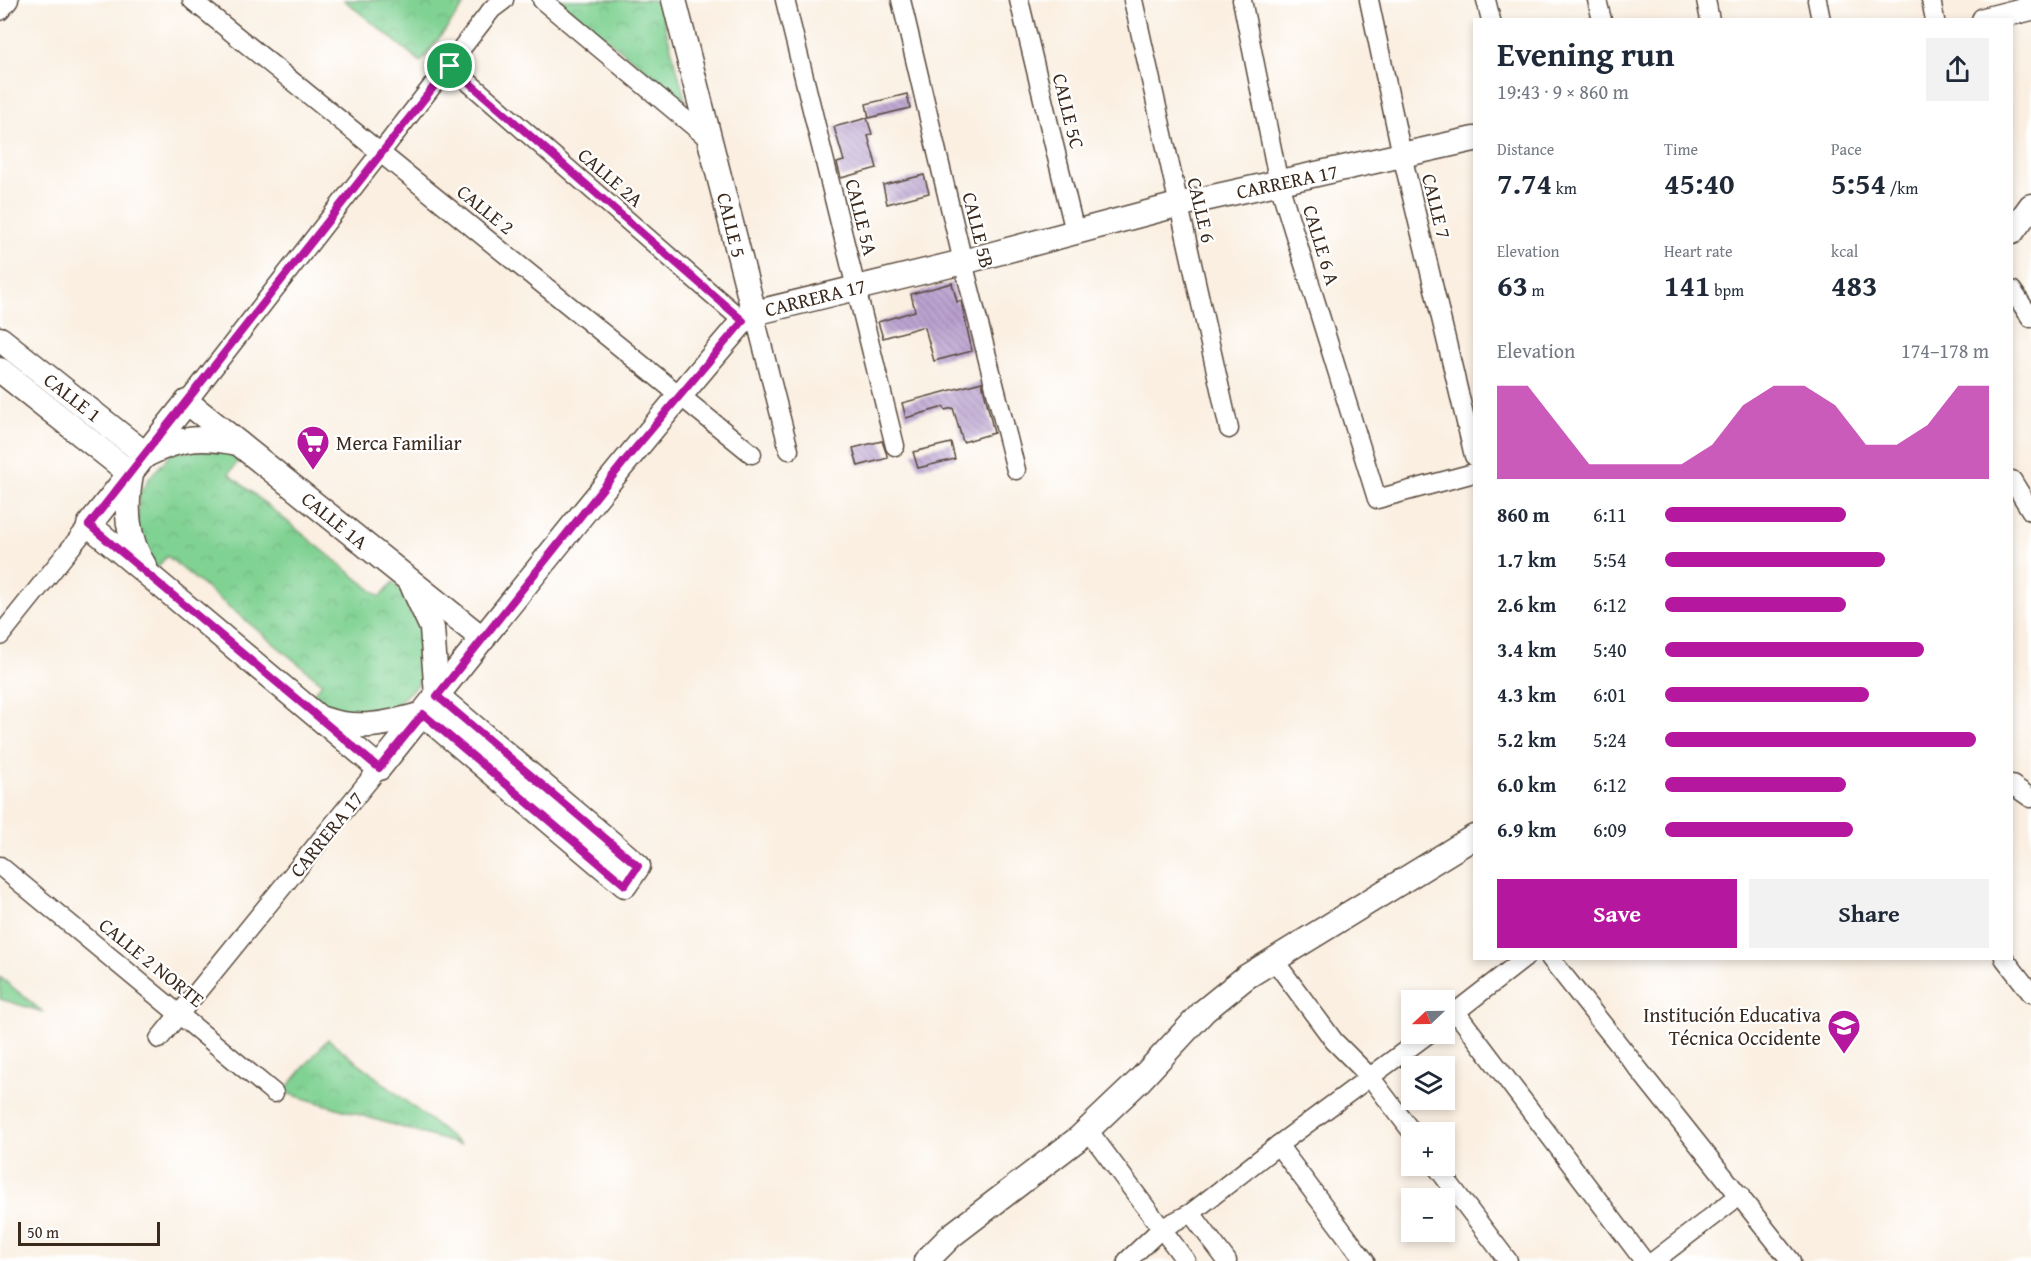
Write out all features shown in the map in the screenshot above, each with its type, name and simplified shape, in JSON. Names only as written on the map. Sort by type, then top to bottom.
[{"type":"street","points":[[0,11],[9,0]]},
{"type":"street","name":"CALLE 2","points":[[192,0],[752,454]]},
{"type":"street","points":[[0,636],[131,474],[382,154],[492,9],[504,0]]},
{"type":"street","points":[[542,0],[710,140]]},
{"type":"street","name":"CALLE 5","points":[[674,0],[710,140],[748,317],[789,450]]},
{"type":"street","name":"CALLE 5A","points":[[785,0],[895,446]]},
{"type":"street","name":"CALLE 5B","points":[[901,0],[963,262],[1016,470]]},
{"type":"street","name":"CALLE 5C","points":[[1019,0],[1075,232]]},
{"type":"street","name":"CALLE 6","points":[[1133,0],[1177,205],[1229,429]]},
{"type":"street","name":"CALLE 6 A","points":[[1242,0],[1279,184],[1377,499],[1473,473]]},
{"type":"street","name":"CALLE 7","points":[[1369,0],[1402,155],[1473,452]]},
{"type":"street","points":[[1486,0],[1490,18]]},
{"type":"street","points":[[1597,0],[1602,18]]},
{"type":"street","points":[[1706,0],[1710,18]]},
{"type":"street","points":[[1817,0],[1821,18]]},
{"type":"street","points":[[1930,0],[1934,18]]},
{"type":"street","points":[[1992,18],[2031,8]]},
{"type":"street","name":"CALLE 2A","points":[[450,66],[748,317]]},
{"type":"street","name":"CARRERA 17","points":[[159,1039],[680,395],[748,317],[856,286],[963,262],[1177,205],[1473,139]]},
{"type":"street","points":[[2013,231],[2031,206]]},
{"type":"street","points":[[2013,291],[2031,318]]},
{"type":"street","name":"CALLE 1","points":[[0,339],[146,454]]},
{"type":"street","points":[[0,370],[131,474]]},
{"type":"street","name":"CALLE 1A","points":[[187,402],[483,639]]},
{"type":"street","points":[[146,454],[173,442],[195,438],[238,443]]},
{"type":"street","points":[[131,474],[127,512],[130,536],[137,556],[152,578]]},
{"type":"street","points":[[2013,482],[2031,511]]},
{"type":"street","points":[[89,525],[379,768]]},
{"type":"street","points":[[409,580],[432,628],[430,705]]},
{"type":"street","points":[[318,717],[340,725],[362,726],[390,723],[430,705]]},
{"type":"street","points":[[430,705],[632,875]]},
{"type":"street","points":[[2013,786],[2031,798]]},
{"type":"street","points":[[926,1261],[952,1235],[1041,1169],[1088,1130],[1139,1081],[1204,1011],[1246,977],[1418,870],[1472,844]]},
{"type":"street","name":"CALLE 2 NORTE","points":[[0,866],[274,1093]]},
{"type":"street","points":[[1274,960],[1334,1041],[1371,1078],[1404,1122]]},
{"type":"street","points":[[1455,1012],[1522,960]]},
{"type":"street","points":[[1552,960],[1791,1261]]},
{"type":"street","points":[[2006,960],[2031,993]]},
{"type":"street","points":[[1455,1022],[1644,1261]]},
{"type":"street","points":[[1127,1261],[1162,1228],[1191,1213],[1278,1145],[1415,1044]]},
{"type":"street","points":[[1088,1130],[1186,1261]]},
{"type":"street","points":[[1278,1145],[1365,1261]]},
{"type":"street","points":[[1444,1176],[1508,1261]]},
{"type":"street","points":[[1654,1261],[1740,1195]]},
{"type":"street","points":[[1191,1213],[1227,1261]]},
{"type":"green space","points":[[344,0],[468,0],[421,62]]},
{"type":"green space","points":[[558,0],[658,0],[686,102]]},
{"type":"green space","points":[[230,450],[240,458],[229,474],[380,597],[393,582],[418,610],[425,668],[418,684],[390,710],[372,716],[347,716],[325,709],[310,698],[322,683],[167,556],[154,571],[137,534],[139,495],[150,477],[173,452]]},
{"type":"green space","points":[[0,977],[43,1012],[0,999]]},
{"type":"green space","points":[[328,1039],[461,1145],[283,1092]]},
{"type":"building","points":[[907,94],[910,108],[869,118],[866,104]]},
{"type":"building","points":[[867,118],[872,134],[868,136],[877,168],[841,178],[837,163],[844,161],[834,127]]},
{"type":"building","points":[[924,175],[929,193],[887,204],[883,185]]},
{"type":"building","points":[[952,283],[957,302],[961,301],[972,351],[934,361],[925,328],[921,327],[883,338],[878,322],[915,311],[911,294]]},
{"type":"building","points":[[982,382],[994,433],[963,442],[953,408],[945,410],[944,407],[906,418],[902,403]]},
{"type":"building","points":[[882,441],[888,458],[858,466],[853,448]]},
{"type":"building","points":[[951,443],[955,459],[918,468],[913,452]]},
{"type":"place","name":"Merca Familiar","points":[[313,471]]},
{"type":"place","name":"Institución Educativa Técnica Occidente","points":[[1844,1055]]},
{"type":"route","points":[[450,66],[743,321],[627,458],[437,696],[638,866],[625,885],[423,714],[379,768],[89,525],[450,66]]}]
